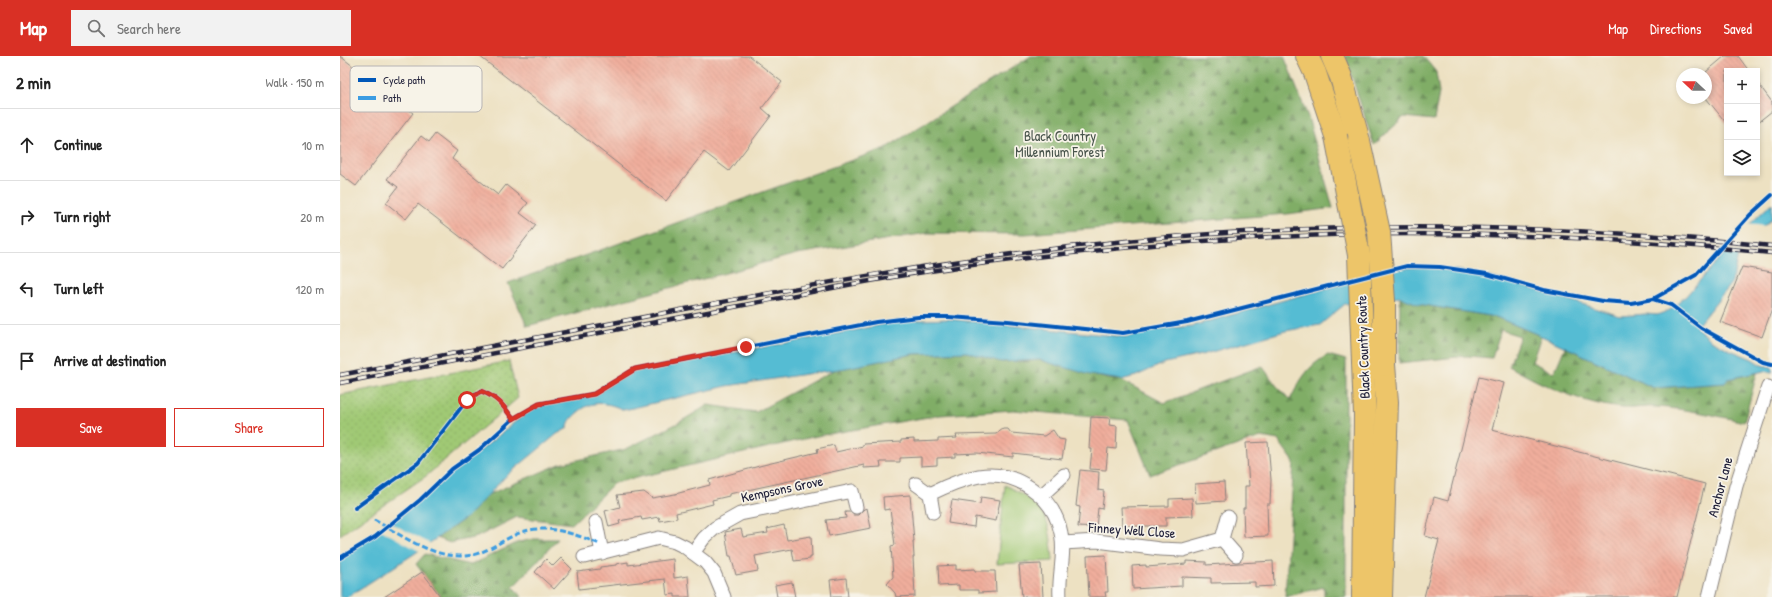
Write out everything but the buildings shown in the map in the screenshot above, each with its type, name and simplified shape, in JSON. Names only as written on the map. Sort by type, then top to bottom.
[{"type":"highway","name":"Black Country Route","points":[[1307,56],[1315,74],[1336,136],[1359,255],[1374,364],[1387,402],[1381,597]]},
{"type":"highway","name":"Black Country Route","points":[[1332,56],[1341,77],[1359,141],[1379,232],[1384,301],[1365,415],[1363,597]]},
{"type":"street","name":"Anchor Lane","points":[[1709,597],[1736,486],[1768,387]]},
{"type":"street","points":[[930,494],[963,479],[988,475],[1013,480],[1042,495],[1057,519],[1061,531],[1063,543],[1060,597]]},
{"type":"street","points":[[1042,495],[1064,475]]},
{"type":"street","points":[[916,484],[930,494],[933,512]]},
{"type":"street","name":"Kempsons Grove","points":[[693,553],[704,538],[715,528],[740,514],[852,491],[856,507]]},
{"type":"street","points":[[1228,517],[1222,539],[1236,554]]},
{"type":"street","points":[[596,522],[602,553]]},
{"type":"street","points":[[584,557],[658,538],[675,542],[705,562],[714,573],[724,597]]},
{"type":"street","name":"Finney Well Close","points":[[1063,543],[1097,541],[1160,549],[1183,550],[1222,539]]},
{"type":"green space","name":"Black Country Millennium Forest","points":[[1031,56],[1284,56],[1308,117],[1333,208],[1287,214],[1025,234],[927,233],[797,254],[527,326],[508,283],[886,148]]},
{"type":"green space","points":[[1345,56],[1423,56],[1436,72],[1439,93],[1434,120],[1404,117],[1374,145]]},
{"type":"green space","points":[[1400,297],[1418,304],[1496,317],[1541,336],[1532,362],[1554,373],[1565,347],[1654,388],[1725,383],[1727,379],[1757,373],[1744,422],[1679,409],[1653,407],[1627,408],[1609,406],[1594,403],[1564,393],[1549,387],[1509,366],[1520,336],[1501,330],[1492,358],[1467,356],[1399,363]]},
{"type":"green space","points":[[967,352],[1019,362],[1040,360],[1108,379],[1121,380],[1164,403],[1262,366],[1276,385],[1290,400],[1305,374],[1315,363],[1328,355],[1346,360],[1346,597],[1324,597],[1324,587],[1285,597],[1294,462],[1278,440],[1261,437],[1150,475],[1128,420],[1013,410],[940,415],[817,436],[614,483],[572,524],[517,517],[477,537],[450,543],[437,538],[467,517],[485,496],[560,464],[626,449],[678,423],[708,405],[756,412],[834,370],[913,354]]},
{"type":"green space","points":[[509,361],[518,398],[426,476],[340,535],[340,395]]},
{"type":"green space","points":[[1005,485],[1030,500],[1043,514],[1050,533],[1053,561],[997,564]]},
{"type":"green space","points":[[534,539],[558,539],[513,587],[522,597],[441,597],[416,564],[425,554],[470,565],[519,542]]},
{"type":"water","points":[[1772,203],[1772,219],[1762,227],[1738,256],[1732,282],[1696,327],[1711,340],[1730,350],[1752,359],[1761,365],[1772,367],[1772,373],[1764,371],[1728,379],[1725,383],[1654,388],[1546,338],[1496,317],[1418,304],[1400,297],[1345,304],[1320,325],[1285,331],[1201,355],[1165,363],[1136,376],[1121,380],[1090,375],[1040,360],[1001,362],[967,352],[913,354],[846,368],[727,386],[624,410],[610,405],[592,404],[581,410],[572,418],[569,422],[568,428],[557,434],[505,477],[467,517],[414,554],[347,597],[340,597],[340,558],[395,520],[532,408],[540,405],[591,395],[603,389],[627,372],[898,321],[948,319],[1126,337],[1160,329],[1192,326],[1345,283],[1404,268],[1419,267],[1464,271],[1525,286],[1620,316],[1646,314],[1657,315],[1670,310],[1686,296],[1751,223]]},
{"type":"pier","points":[[1747,224],[1766,226],[1742,254],[1724,252]]},
{"type":"pier","points":[[389,522],[431,544],[421,552],[379,529]]},
{"type":"railway","points":[[340,375],[872,275],[999,256],[1127,241],[1207,234],[1288,230],[1450,227],[1611,233],[1772,246]]},
{"type":"railway","points":[[340,383],[885,278],[982,264],[1112,249],[1277,237],[1359,234],[1442,234],[1607,240],[1772,253]]},
{"type":"marked path","points":[[374,520],[415,543],[448,555],[468,556],[483,552],[517,534],[537,529],[548,529],[570,533],[600,544]]},
{"type":"cycle path","points":[[1653,299],[1696,275],[1750,215],[1772,195]]},
{"type":"cycle path","points":[[340,558],[375,537],[420,500],[452,469],[479,450],[513,419],[539,404],[594,394],[635,369],[876,322],[918,317],[949,317],[1008,321],[1123,333],[1187,322],[1407,266],[1440,267],[1487,274],[1544,290],[1603,301],[1631,303],[1653,299],[1671,305],[1701,328],[1763,362],[1772,364]]},
{"type":"cycle path","points":[[355,508],[418,463],[467,400],[481,391],[500,402],[513,419]]},
{"type":"route","points":[[467,400],[481,391],[494,396],[513,419],[539,404],[594,394],[635,369],[746,347]]}]
